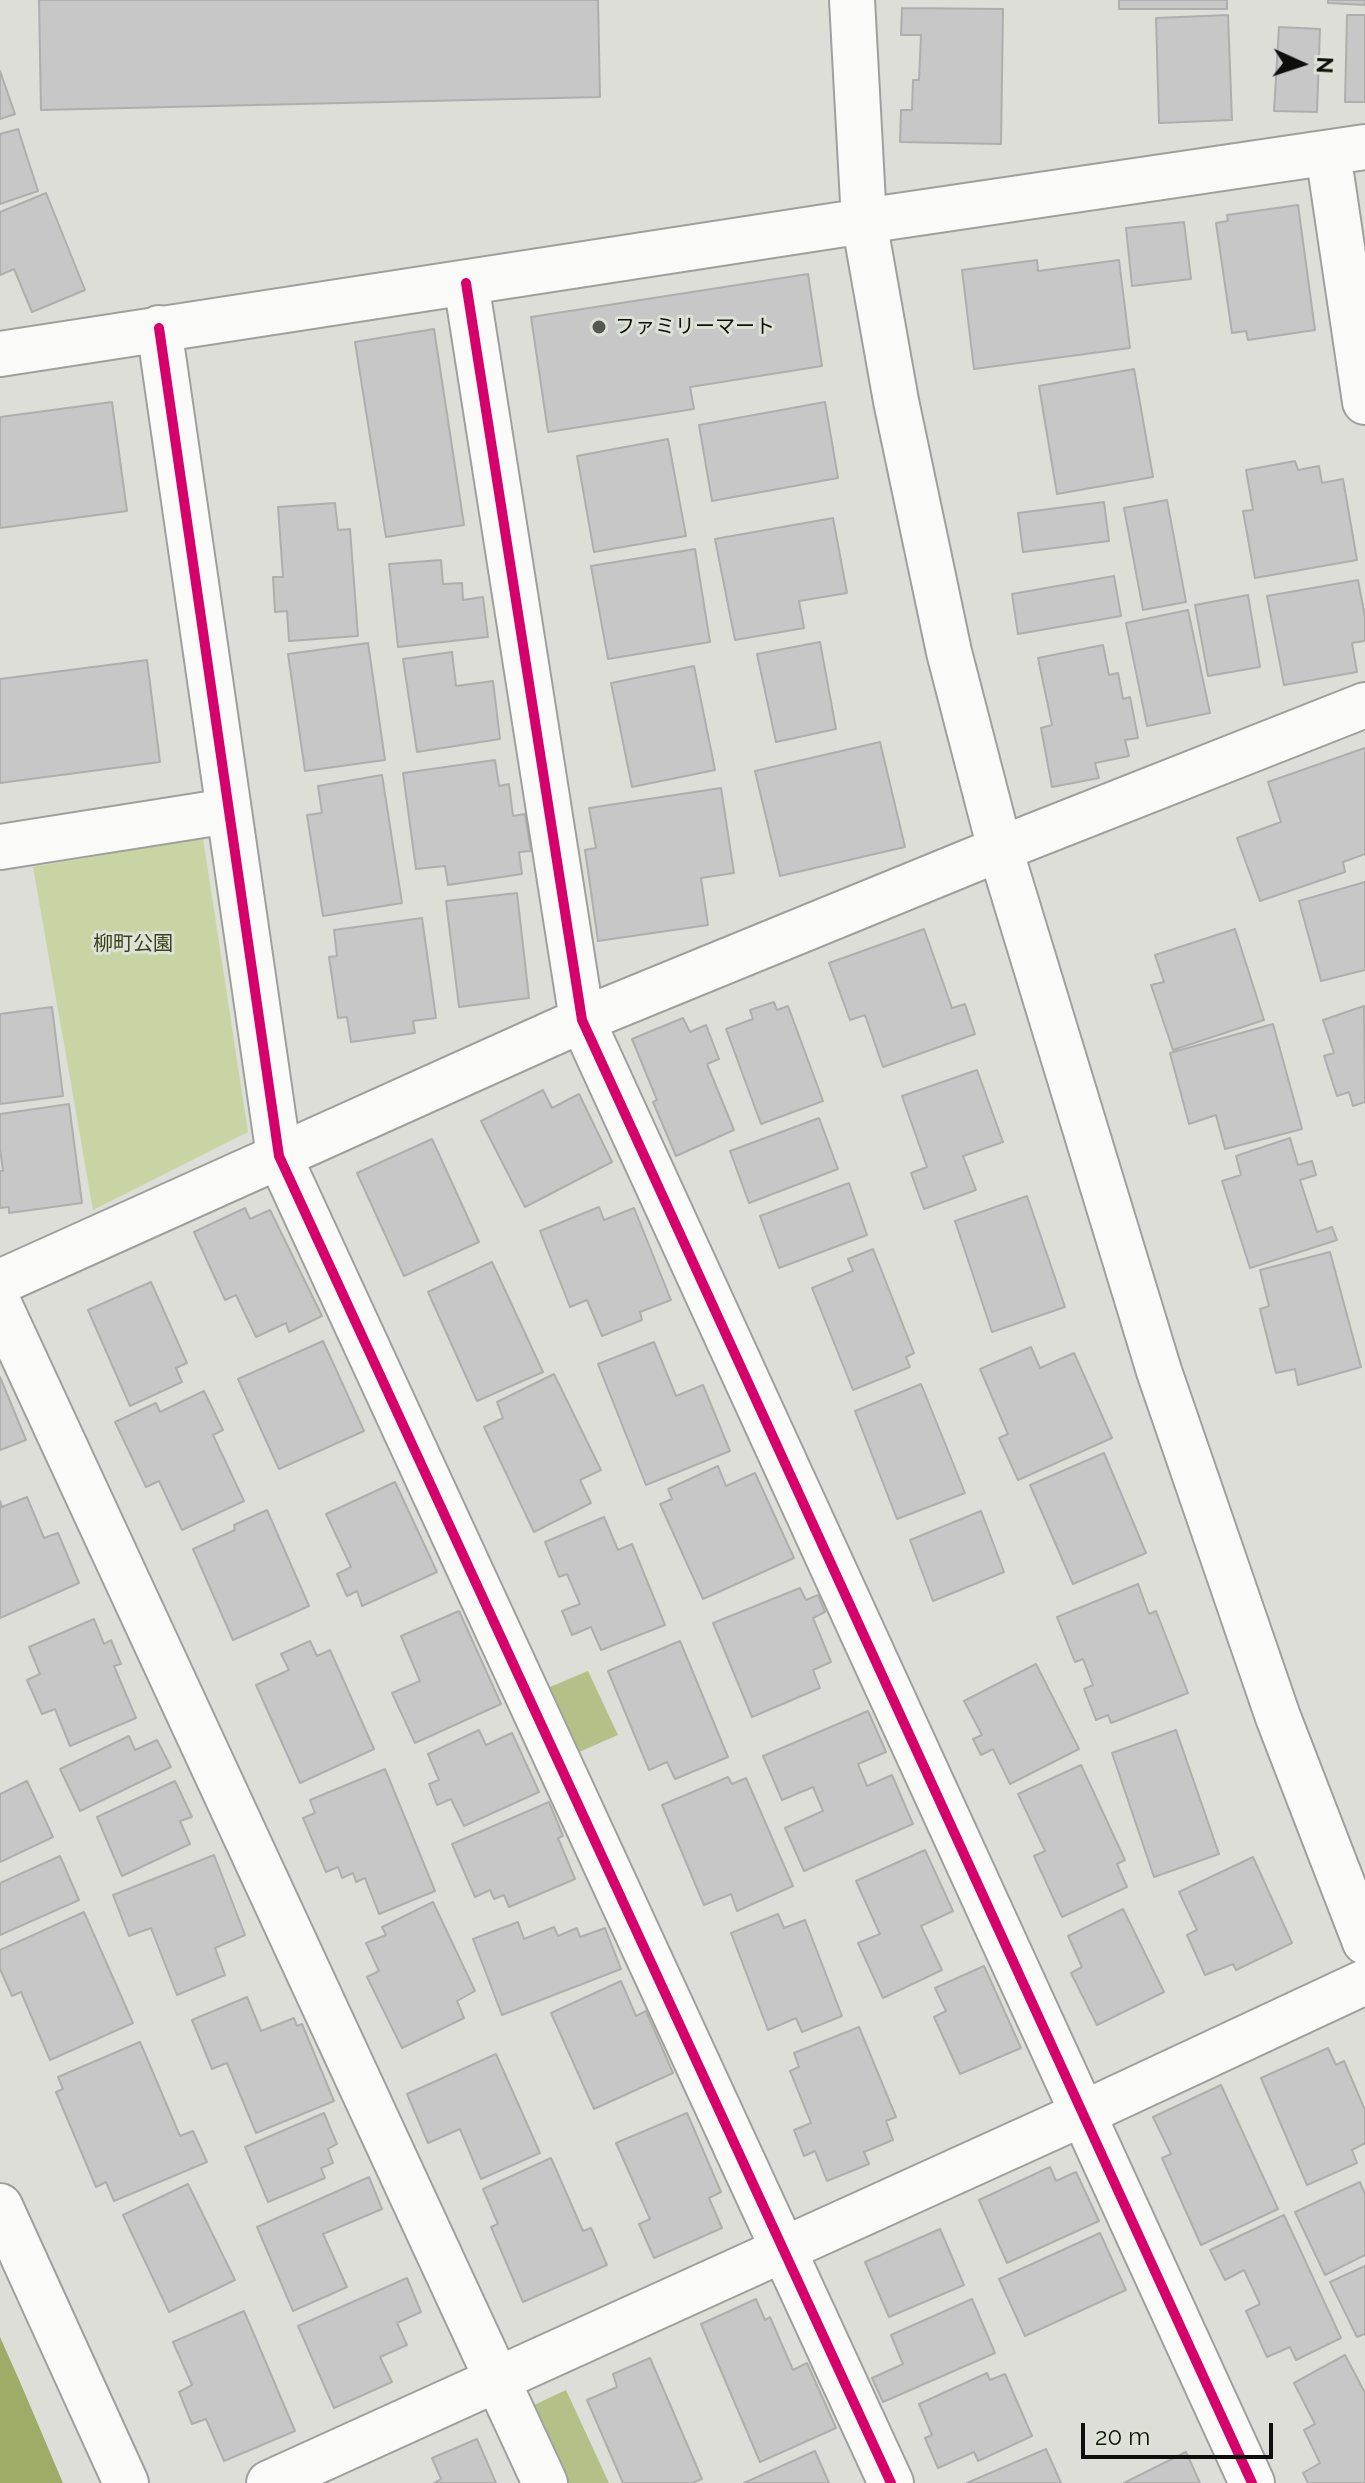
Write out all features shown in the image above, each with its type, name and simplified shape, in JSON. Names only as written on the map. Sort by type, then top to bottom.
[{"type":"street","points":[[852,0],[864,221],[896,401],[949,652],[1000,849],[1159,1371],[1278,1717],[1365,1942]]},
{"type":"street","points":[[0,354],[1346,150],[1365,402]]},
{"type":"street","points":[[466,283],[582,1020],[1252,2483]]},
{"type":"street","points":[[159,328],[279,1156],[891,2483]]},
{"type":"street","points":[[0,1282],[582,1020],[1000,849],[1365,705]]},
{"type":"street","points":[[0,847],[228,811]]},
{"type":"street","points":[[0,1306],[545,2483]]},
{"type":"street","points":[[269,2483],[499,2381],[1365,1982]]},
{"type":"street","points":[[0,2206],[126,2483]]},
{"type":"green space","name":"柳町公園","points":[[203,838],[248,1132],[93,1210],[33,867]]},
{"type":"shaded area","points":[[588,1671],[618,1735],[579,1752],[550,1687]]},
{"type":"shaded area","points":[[0,2337],[20,2382],[63,2483],[0,2483]]},
{"type":"shaded area","points":[[566,2390],[609,2483],[566,2483],[530,2407]]},
{"type":"building","points":[[39,0],[598,0],[600,97],[41,110]]},
{"type":"building","points":[[1119,0],[1227,0],[1227,9],[1119,9]]},
{"type":"building","points":[[1328,0],[1365,0],[1365,5],[1328,3]]},
{"type":"building","points":[[902,8],[1003,9],[1001,144],[900,142],[901,110],[912,110],[913,80],[919,80],[921,35],[901,35]]},
{"type":"building","points":[[1228,15],[1232,120],[1159,123],[1156,18]]},
{"type":"building","points":[[1347,15],[1365,15],[1365,102],[1345,102]]},
{"type":"building","points":[[1279,27],[1320,29],[1317,112],[1274,111]]},
{"type":"building","points":[[0,71],[15,114],[0,119]]},
{"type":"building","points":[[18,129],[38,191],[0,204],[0,134]]},
{"type":"building","points":[[46,193],[85,290],[32,312],[14,269],[0,275],[0,212]]},
{"type":"building","points":[[1298,205],[1315,330],[1248,340],[1246,331],[1232,333],[1216,223],[1228,221],[1227,215]]},
{"type":"building","points":[[1184,222],[1191,279],[1132,286],[1126,228]]},
{"type":"building","points":[[1037,260],[1038,271],[1119,260],[1130,348],[974,369],[962,270]]},
{"type":"building","points":[[808,274],[822,366],[690,387],[694,409],[548,432],[531,317]]},
{"type":"building","points":[[434,329],[464,525],[386,537],[355,342]]},
{"type":"building","points":[[1134,369],[1153,477],[1057,494],[1039,386]]},
{"type":"building","points":[[112,402],[127,511],[0,528],[0,417]]},
{"type":"building","points":[[825,402],[838,478],[712,501],[699,425]]},
{"type":"building","points":[[668,439],[686,536],[594,552],[577,456]]},
{"type":"building","points":[[1295,461],[1298,470],[1319,466],[1322,483],[1343,479],[1357,560],[1255,578],[1243,511],[1253,510],[1246,470]]},
{"type":"building","points":[[1167,500],[1186,602],[1143,610],[1124,508]]},
{"type":"building","points":[[1104,502],[1109,541],[1023,552],[1018,513]]},
{"type":"building","points":[[335,503],[338,530],[350,529],[358,636],[289,641],[287,611],[275,612],[273,577],[283,577],[278,507]]},
{"type":"building","points":[[833,518],[847,593],[799,601],[804,628],[735,640],[715,539]]},
{"type":"building","points":[[695,549],[710,642],[608,659],[591,566]]},
{"type":"building","points":[[441,560],[443,584],[462,583],[463,600],[483,597],[488,637],[398,647],[389,564]]},
{"type":"building","points":[[1114,576],[1121,616],[1018,634],[1012,594]]},
{"type":"building","points":[[1358,580],[1365,617],[1365,641],[1352,643],[1357,672],[1284,685],[1267,596]]},
{"type":"building","points":[[1248,595],[1260,667],[1208,676],[1195,605]]},
{"type":"building","points":[[1188,610],[1210,713],[1147,726],[1126,623]]},
{"type":"building","points":[[820,642],[836,729],[776,742],[757,654]]},
{"type":"building","points":[[368,643],[385,760],[305,771],[288,654]]},
{"type":"building","points":[[1103,645],[1109,675],[1118,673],[1123,699],[1130,697],[1138,738],[1125,740],[1129,756],[1095,763],[1099,778],[1052,787],[1041,728],[1052,725],[1038,658]]},
{"type":"building","points":[[452,652],[456,686],[493,681],[500,739],[417,752],[403,659]]},
{"type":"building","points":[[147,660],[160,762],[0,783],[0,679]]},
{"type":"building","points":[[694,666],[715,770],[632,787],[611,683]]},
{"type":"building","points":[[880,742],[905,847],[780,876],[755,771]]},
{"type":"building","points":[[1365,748],[1365,854],[1343,862],[1345,872],[1260,901],[1237,838],[1281,822],[1268,782]]},
{"type":"building","points":[[495,760],[499,786],[509,784],[513,816],[525,814],[531,851],[519,852],[522,874],[448,885],[445,866],[416,869],[403,773]]},
{"type":"building","points":[[382,775],[402,903],[323,916],[307,815],[322,813],[318,786]]},
{"type":"building","points":[[721,788],[734,873],[701,878],[708,925],[598,941],[585,850],[596,848],[589,808]]},
{"type":"building","points":[[1365,882],[1365,970],[1321,981],[1299,901]]},
{"type":"building","points":[[517,893],[529,998],[459,1007],[446,901]]},
{"type":"building","points":[[422,918],[436,1018],[413,1021],[415,1033],[351,1042],[347,1017],[338,1018],[329,957],[337,956],[334,930]]},
{"type":"building","points":[[924,929],[952,1008],[965,1004],[975,1034],[883,1067],[865,1015],[850,1020],[829,963]]},
{"type":"building","points":[[1235,929],[1264,1020],[1173,1050],[1151,985],[1164,982],[1155,955]]},
{"type":"building","points":[[774,1002],[777,1010],[788,1006],[823,1101],[761,1124],[726,1029],[753,1019],[750,1010]]},
{"type":"building","points":[[1364,1006],[1365,1102],[1353,1106],[1349,1092],[1337,1096],[1324,1056],[1334,1053],[1323,1020]]},
{"type":"building","points":[[52,1007],[63,1096],[0,1104],[0,1014]]},
{"type":"building","points":[[683,1018],[690,1032],[706,1025],[719,1059],[707,1064],[734,1130],[676,1156],[653,1102],[657,1100],[632,1039]]},
{"type":"building","points":[[1273,1024],[1302,1129],[1225,1149],[1216,1115],[1189,1124],[1170,1053]]},
{"type":"building","points":[[977,1070],[1003,1142],[963,1156],[976,1190],[924,1209],[911,1173],[927,1167],[902,1096]]},
{"type":"building","points":[[543,1090],[552,1108],[579,1094],[612,1162],[525,1207],[481,1121]]},
{"type":"building","points":[[69,1104],[82,1203],[9,1213],[9,1207],[0,1208],[0,1171],[3,1171],[0,1114]]},
{"type":"building","points":[[819,1118],[838,1169],[749,1203],[730,1151]]},
{"type":"building","points":[[1290,1138],[1298,1165],[1312,1161],[1316,1175],[1300,1180],[1317,1232],[1332,1227],[1337,1240],[1250,1268],[1222,1181],[1241,1175],[1236,1156]]},
{"type":"building","points":[[432,1139],[479,1242],[404,1276],[357,1173]]},
{"type":"building","points":[[849,1183],[867,1235],[779,1268],[760,1216]]},
{"type":"building","points":[[1027,1196],[1065,1307],[992,1332],[955,1221]]},
{"type":"building","points":[[599,1207],[604,1220],[634,1208],[671,1300],[640,1312],[642,1320],[602,1336],[587,1300],[570,1307],[540,1231]]},
{"type":"building","points":[[245,1208],[250,1219],[270,1210],[322,1316],[289,1332],[286,1323],[256,1337],[236,1295],[225,1300],[194,1232]]},
{"type":"building","points":[[873,1249],[914,1353],[906,1357],[910,1367],[853,1390],[812,1288],[853,1271],[848,1259]]},
{"type":"building","points":[[1330,1252],[1361,1367],[1298,1385],[1295,1369],[1276,1373],[1260,1309],[1269,1306],[1260,1270]]},
{"type":"building","points":[[492,1262],[543,1372],[477,1401],[428,1292]]},
{"type":"building","points":[[151,1282],[187,1363],[176,1368],[182,1382],[130,1406],[88,1310]]},
{"type":"building","points":[[323,1341],[364,1431],[279,1469],[238,1379]]},
{"type":"building","points":[[654,1342],[676,1396],[703,1385],[730,1451],[646,1485],[598,1364]]},
{"type":"building","points":[[1031,1347],[1040,1368],[1074,1353],[1112,1438],[1018,1480],[999,1438],[1008,1434],[980,1369]]},
{"type":"building","points":[[554,1374],[601,1470],[580,1480],[591,1503],[534,1532],[484,1427],[503,1418],[497,1402]]},
{"type":"building","points":[[0,1377],[26,1440],[0,1450]]},
{"type":"building","points":[[921,1384],[965,1493],[897,1519],[855,1411]]},
{"type":"building","points":[[204,1391],[223,1430],[213,1435],[244,1501],[182,1530],[159,1481],[146,1487],[115,1422],[156,1403],[160,1412]]},
{"type":"building","points":[[1104,1453],[1146,1553],[1073,1584],[1030,1485]]},
{"type":"building","points":[[718,1466],[726,1486],[755,1473],[794,1558],[703,1599],[660,1504],[672,1499],[668,1489]]},
{"type":"building","points":[[395,1482],[437,1572],[362,1606],[357,1591],[347,1596],[337,1574],[351,1567],[326,1514]]},
{"type":"building","points":[[27,1497],[44,1538],[58,1533],[79,1583],[0,1618],[0,1501],[2,1507]]},
{"type":"building","points":[[267,1510],[309,1606],[233,1640],[193,1549],[235,1530],[234,1525]]},
{"type":"building","points":[[981,1511],[1004,1572],[933,1601],[910,1540]]},
{"type":"building","points":[[604,1517],[618,1550],[632,1544],[665,1625],[601,1650],[591,1627],[572,1635],[562,1611],[580,1604],[567,1574],[559,1577],[545,1542]]},
{"type":"building","points":[[1138,1584],[1149,1614],[1156,1611],[1188,1693],[1111,1723],[1108,1715],[1096,1720],[1084,1689],[1093,1685],[1083,1659],[1075,1662],[1057,1617]]},
{"type":"building","points":[[800,1588],[806,1600],[818,1595],[825,1612],[813,1618],[831,1662],[813,1670],[820,1688],[752,1717],[713,1623]]},
{"type":"building","points":[[459,1611],[501,1704],[415,1743],[392,1693],[420,1681],[401,1636]]},
{"type":"building","points":[[94,1619],[104,1644],[111,1640],[121,1664],[114,1666],[136,1718],[70,1746],[55,1709],[42,1714],[27,1680],[40,1674],[29,1647]]},
{"type":"building","points":[[310,1641],[317,1656],[330,1650],[374,1749],[300,1783],[256,1685],[289,1670],[281,1654]]},
{"type":"building","points":[[680,1641],[728,1757],[675,1779],[667,1762],[649,1770],[608,1671]]},
{"type":"building","points":[[1036,1664],[1079,1749],[1010,1784],[993,1749],[981,1755],[973,1739],[982,1735],[964,1701]]},
{"type":"building","points":[[868,1711],[886,1752],[858,1764],[867,1786],[892,1775],[913,1824],[804,1871],[785,1828],[823,1811],[813,1787],[782,1800],[763,1756]]},
{"type":"building","points":[[479,1730],[486,1745],[512,1733],[539,1792],[464,1826],[451,1799],[437,1805],[429,1784],[439,1780],[428,1754]]},
{"type":"building","points":[[1176,1730],[1219,1854],[1154,1877],[1112,1753]]},
{"type":"building","points":[[129,1736],[135,1750],[157,1740],[171,1767],[80,1811],[60,1769]]},
{"type":"building","points":[[1081,1765],[1125,1860],[1117,1864],[1127,1887],[1062,1917],[1034,1856],[1045,1851],[1018,1794]]},
{"type":"building","points":[[385,1769],[435,1891],[379,1914],[365,1878],[356,1882],[353,1873],[342,1878],[338,1867],[326,1872],[303,1818],[315,1813],[310,1800]]},
{"type":"building","points":[[728,1777],[732,1784],[746,1778],[793,1886],[737,1911],[731,1894],[704,1905],[662,1805]]},
{"type":"building","points":[[27,1781],[53,1837],[0,1862],[0,1794]]},
{"type":"building","points":[[175,1781],[192,1817],[180,1821],[190,1844],[122,1876],[97,1817]]},
{"type":"building","points":[[549,1802],[563,1836],[558,1838],[575,1879],[509,1907],[504,1895],[494,1899],[490,1890],[475,1897],[452,1844]]},
{"type":"building","points":[[925,1850],[953,1911],[921,1926],[942,1970],[883,1998],[858,1943],[880,1934],[856,1881]]},
{"type":"building","points":[[214,1855],[245,1935],[215,1948],[225,1975],[177,1995],[151,1928],[129,1936],[113,1895]]},
{"type":"building","points":[[60,1856],[79,1900],[0,1935],[0,1883]]},
{"type":"building","points":[[1253,1857],[1292,1943],[1236,1970],[1233,1964],[1205,1975],[1187,1935],[1197,1930],[1179,1892]]},
{"type":"building","points":[[433,1902],[475,1991],[457,2001],[464,2018],[402,2048],[367,1977],[379,1971],[366,1943],[386,1935],[382,1927]]},
{"type":"building","points":[[1123,1909],[1164,1992],[1097,2025],[1071,1973],[1082,1967],[1068,1936]]},
{"type":"building","points":[[84,1912],[133,2023],[50,2060],[21,1992],[12,1996],[0,1969],[0,1950]]},
{"type":"building","points":[[778,1914],[784,1928],[805,1920],[842,2016],[802,2032],[796,2018],[768,2030],[731,1933]]},
{"type":"building","points":[[518,1922],[524,1939],[554,1927],[558,1936],[577,1928],[580,1937],[605,1928],[621,1969],[502,2015],[473,1939]]},
{"type":"building","points":[[984,1966],[1021,2048],[960,2074],[934,2017],[946,2011],[935,1988]]},
{"type":"building","points":[[621,1981],[636,2016],[646,2011],[673,2073],[594,2109],[551,2013]]},
{"type":"building","points":[[247,1997],[261,2031],[294,2018],[297,2026],[302,2024],[334,2101],[256,2133],[227,2063],[212,2069],[192,2020]]},
{"type":"building","points":[[859,2027],[896,2117],[886,2121],[893,2140],[864,2152],[869,2164],[827,2181],[815,2151],[804,2156],[794,2130],[811,2123],[790,2071],[799,2067],[794,2053]]},
{"type":"building","points":[[140,2042],[180,2136],[193,2131],[207,2162],[114,2201],[106,2182],[96,2187],[56,2092],[63,2089],[58,2077]]},
{"type":"building","points":[[1328,2048],[1336,2065],[1344,2061],[1365,2110],[1365,2143],[1352,2150],[1357,2163],[1307,2185],[1261,2078]]},
{"type":"building","points":[[496,2054],[540,2153],[481,2179],[460,2129],[428,2143],[407,2094]]},
{"type":"building","points":[[1221,2085],[1278,2209],[1201,2245],[1162,2158],[1171,2154],[1153,2117]]},
{"type":"building","points":[[324,2113],[337,2144],[328,2149],[333,2163],[321,2168],[325,2178],[268,2202],[245,2147]]},
{"type":"building","points":[[687,2113],[721,2192],[709,2198],[722,2228],[654,2258],[639,2224],[650,2219],[616,2143]]},
{"type":"building","points":[[551,2158],[583,2231],[591,2228],[607,2265],[523,2302],[491,2227],[498,2224],[483,2189]]},
{"type":"building","points":[[1050,2167],[1056,2181],[1076,2172],[1099,2221],[1007,2263],[979,2200]]},
{"type":"building","points":[[369,2177],[382,2209],[323,2234],[347,2287],[293,2311],[257,2227]]},
{"type":"building","points":[[1360,2182],[1365,2194],[1365,2255],[1325,2275],[1295,2212]]},
{"type":"building","points":[[188,2184],[235,2280],[169,2312],[123,2215]]},
{"type":"building","points":[[1284,2215],[1341,2338],[1296,2360],[1290,2347],[1267,2357],[1246,2311],[1260,2304],[1244,2270],[1225,2280],[1210,2250]]},
{"type":"building","points":[[940,2229],[964,2285],[889,2317],[865,2262]]},
{"type":"building","points":[[1100,2233],[1126,2290],[1025,2336],[999,2279]]},
{"type":"building","points":[[1365,2266],[1365,2334],[1357,2337],[1330,2282]]},
{"type":"building","points":[[407,2278],[421,2312],[397,2323],[407,2345],[380,2357],[392,2382],[334,2408],[298,2326]]},
{"type":"building","points":[[756,2299],[765,2320],[770,2317],[793,2370],[807,2363],[836,2428],[760,2462],[701,2324]]},
{"type":"building","points":[[972,2299],[995,2353],[883,2402],[872,2378],[903,2364],[891,2335]]},
{"type":"building","points":[[244,2311],[295,2431],[224,2461],[206,2419],[192,2424],[179,2392],[192,2385],[173,2342]]},
{"type":"building","points":[[1345,2355],[1365,2393],[1365,2483],[1308,2483],[1303,2473],[1320,2463],[1304,2430],[1315,2424],[1294,2383]]},
{"type":"building","points":[[650,2358],[702,2479],[692,2483],[623,2483],[587,2400],[617,2387],[613,2374]]},
{"type":"building","points":[[987,2373],[990,2380],[1005,2374],[1032,2436],[978,2461],[974,2452],[938,2468],[925,2438],[932,2435],[919,2404]]},
{"type":"building","points":[[477,2439],[496,2483],[434,2483],[441,2479],[432,2458]]},
{"type":"building","points":[[1046,2449],[1061,2483],[967,2483]]},
{"type":"building","points":[[815,2451],[829,2483],[744,2483]]},
{"type":"building","points":[[1186,2452],[1200,2483],[1124,2483]]},
{"type":"cycle path","points":[[466,283],[582,1020],[1252,2483]]},
{"type":"cycle path","points":[[159,328],[279,1156],[891,2483]]},
{"type":"place","name":"ファミリーマート","points":[[599,327]]}]
